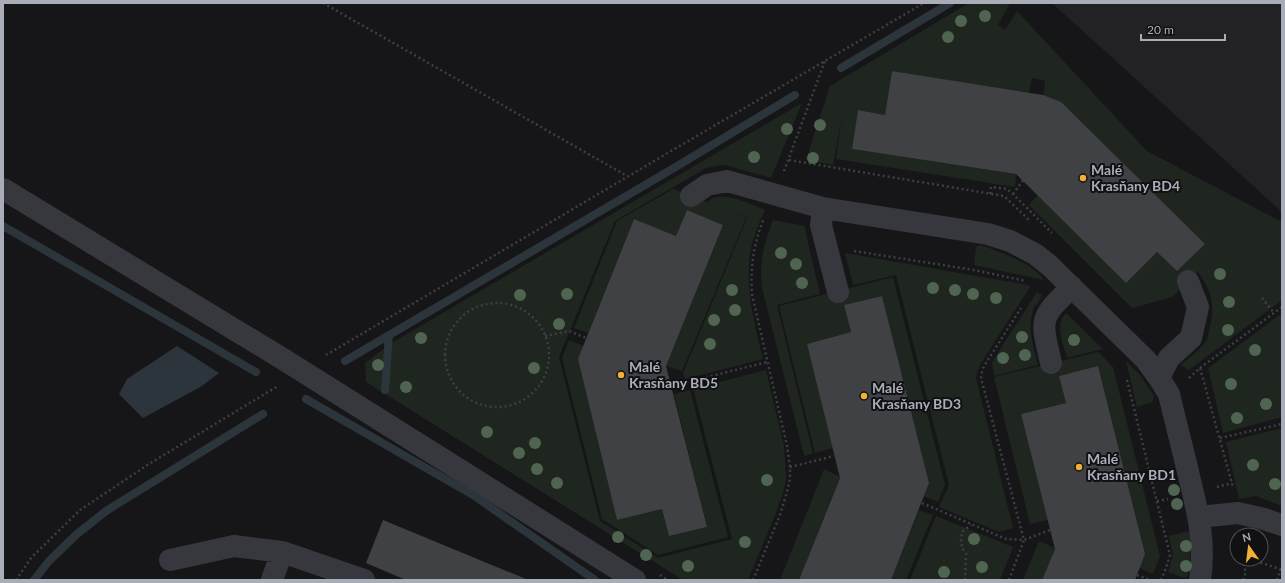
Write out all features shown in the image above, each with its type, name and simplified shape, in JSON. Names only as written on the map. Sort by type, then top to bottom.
[{"type":"street","points":[[691,196],[707,185],[727,181],[823,208],[988,234],[1010,241],[1035,254],[1049,266],[1066,293],[1146,360],[1169,394],[1199,517],[1203,543],[1203,561],[1200,580]]},
{"type":"street","points":[[3,190],[302,370],[635,580]]},
{"type":"street","points":[[823,208],[821,225],[838,292]]},
{"type":"street","points":[[1159,378],[1170,358],[1191,338],[1198,307],[1188,281]]},
{"type":"street","points":[[1051,363],[1044,331],[1044,321],[1051,308],[1066,293]]},
{"type":"street","points":[[1199,517],[1238,513],[1282,525]]},
{"type":"street","points":[[170,560],[234,546],[282,552],[364,580]]},
{"type":"street","points":[[272,580],[282,552]]},
{"type":"path","points":[[323,3],[627,177]]},
{"type":"path","points":[[16,580],[31,558],[80,510],[149,464],[302,370],[924,3]]},
{"type":"path","points":[[753,580],[780,515],[790,479],[790,467],[787,446],[753,301],[751,275],[753,254],[755,243],[789,160],[825,61]]},
{"type":"path","points":[[990,194],[991,187],[1006,189],[1013,194],[1026,175]]},
{"type":"path","points":[[850,250],[974,270],[1036,283],[1066,293]]},
{"type":"path","points":[[1262,298],[1274,313]]},
{"type":"path","points":[[1009,580],[1024,540],[981,378],[984,366],[1024,302]]},
{"type":"path","points":[[499,303],[512,305],[524,310],[534,318],[545,336],[549,356],[547,369],[542,382],[533,393],[522,402],[507,407],[490,408],[474,404],[461,394],[450,381],[445,366],[444,350],[452,329],[458,320],[470,309],[486,304],[499,303]]},
{"type":"path","points":[[1170,358],[1188,379],[1200,368],[1282,307]]},
{"type":"path","points":[[545,336],[569,331],[586,338]]},
{"type":"path","points":[[672,386],[767,362]]},
{"type":"path","points":[[1200,368],[1220,438],[1238,513]]},
{"type":"path","points":[[1126,375],[1170,555],[1161,580]]},
{"type":"path","points":[[1220,438],[1282,424]]},
{"type":"path","points":[[790,467],[834,456]]},
{"type":"path","points":[[922,503],[1006,539],[1024,540],[1050,530]]},
{"type":"path","points":[[965,580],[966,554],[962,548],[961,540],[962,532],[971,524]]},
{"type":"path","points":[[1269,565],[1282,569],[1277,580]]},
{"type":"path","points":[[1243,580],[1245,575],[1245,567]]},
{"type":"path","points":[[1137,575],[1150,580]]},
{"type":"shaded area","points":[[969,3],[1010,3],[998,25],[1005,30],[1017,11],[1147,151],[1282,222],[1282,300],[1189,370],[1180,365],[1197,351],[1206,341],[1211,321],[1211,300],[1207,286],[1198,272],[1172,297],[1132,308],[1029,205],[1038,195],[1126,283],[1157,252],[1177,271],[1204,244],[1064,105],[1043,101],[1045,81],[1032,78],[1029,93],[892,71],[885,115],[858,110],[852,149],[1016,174],[1015,187],[836,159],[841,121],[833,165],[806,160],[830,86]]},
{"type":"shaded area","points":[[1052,3],[1282,3],[1282,212]]},
{"type":"shaded area","points":[[802,103],[771,178],[725,165],[706,168],[615,221],[559,357],[600,521],[658,558],[732,539],[693,389],[766,370],[784,446],[786,479],[776,513],[748,580],[683,580],[366,382],[365,363],[393,342]]},
{"type":"shaded area","points":[[673,189],[707,202],[720,196],[735,198],[765,210],[752,244],[749,273],[751,302],[763,359],[685,379],[683,373],[747,218],[714,205],[746,218],[682,371],[666,366],[723,225],[687,210],[676,236],[634,219],[588,333],[574,328],[617,221]]},
{"type":"shaded area","points":[[773,220],[805,226],[820,294],[777,305],[813,454],[804,456],[762,288],[761,269],[763,253]]},
{"type":"shaded area","points":[[980,245],[1015,258],[1032,268],[1044,280],[974,265],[976,247]]},
{"type":"shaded area","points":[[845,253],[1028,285],[1030,287],[981,363],[976,378],[1013,528],[999,532],[939,507],[949,485],[896,275],[853,285]]},
{"type":"shaded area","points":[[893,277],[945,485],[938,502],[918,494],[926,472],[882,296],[844,305],[851,332],[807,344],[833,448],[815,453],[779,306]]},
{"type":"shaded area","points":[[1037,292],[1042,295],[1037,305],[1035,305],[1032,313],[1031,335],[1038,365],[994,376],[992,362]]},
{"type":"shaded area","points":[[1066,313],[1103,349],[1067,358],[1060,334],[1062,318]]},
{"type":"shaded area","points":[[1282,313],[1282,417],[1223,433],[1208,368]]},
{"type":"shaded area","points":[[569,340],[589,350],[588,369],[581,371],[617,520],[662,509],[669,536],[707,527],[674,394],[690,390],[728,537],[658,555],[602,519],[562,358]]},
{"type":"shaded area","points":[[177,346],[219,373],[202,386],[143,418],[119,394],[127,379]]},
{"type":"shaded area","points":[[1098,352],[1113,367],[1160,556],[1153,574],[1133,565],[1142,543],[1098,366],[1059,376],[1066,403],[1021,414],[1048,520],[1030,524],[994,377]]},
{"type":"shaded area","points":[[1126,361],[1140,375],[1154,396],[1152,402],[1137,407]]},
{"type":"shaded area","points":[[1282,428],[1282,506],[1256,496],[1239,499],[1226,442]]},
{"type":"shaded area","points":[[824,469],[840,477],[799,580],[780,580]]},
{"type":"shaded area","points":[[919,510],[933,515],[906,580],[891,580]]},
{"type":"shaded area","points":[[936,516],[1013,547],[1000,580],[910,580]]},
{"type":"shaded area","points":[[1188,531],[1190,533],[1191,545],[1188,575],[1185,578],[1168,572],[1173,555],[1169,536]]},
{"type":"shaded area","points":[[1039,541],[1055,548],[1042,580],[1023,580]]},
{"type":"building","name":"Malé Krasňany BD4","points":[[892,71],[1043,95],[1061,102],[1205,244],[1177,271],[1157,252],[1126,283],[1016,174],[852,149],[858,110],[885,115]]},
{"type":"building","name":"Malé Krasňany BD5","points":[[687,210],[723,225],[666,366],[707,527],[669,536],[662,509],[617,520],[578,359],[634,219],[676,236]]},
{"type":"building","name":"Malé Krasňany BD3","points":[[882,296],[929,483],[891,580],[799,580],[840,478],[807,344],[851,332],[844,305]]},
{"type":"building","name":"Malé Krasňany BD1","points":[[1098,366],[1145,554],[1135,580],[1042,580],[1055,549],[1021,414],[1066,403],[1059,376]]},
{"type":"building","points":[[383,520],[526,580],[406,580],[366,563]]},
{"type":"waterway","points":[[841,68],[950,3]]},
{"type":"waterway","points":[[345,361],[674,168],[795,95]]},
{"type":"waterway","points":[[3,226],[256,372]]},
{"type":"waterway","points":[[385,390],[389,335]]},
{"type":"waterway","points":[[306,399],[473,495],[595,580]]},
{"type":"waterway","points":[[34,580],[49,561],[77,534],[106,511],[263,414]]},
{"type":"place","name":"Malé Krasňany BD4","points":[[1083,178]]},
{"type":"place","name":"Malé Krasňany BD5","points":[[621,375]]},
{"type":"place","name":"Malé Krasňany BD3","points":[[864,396]]},
{"type":"place","name":"Malé Krasňany BD1","points":[[1079,467]]}]
